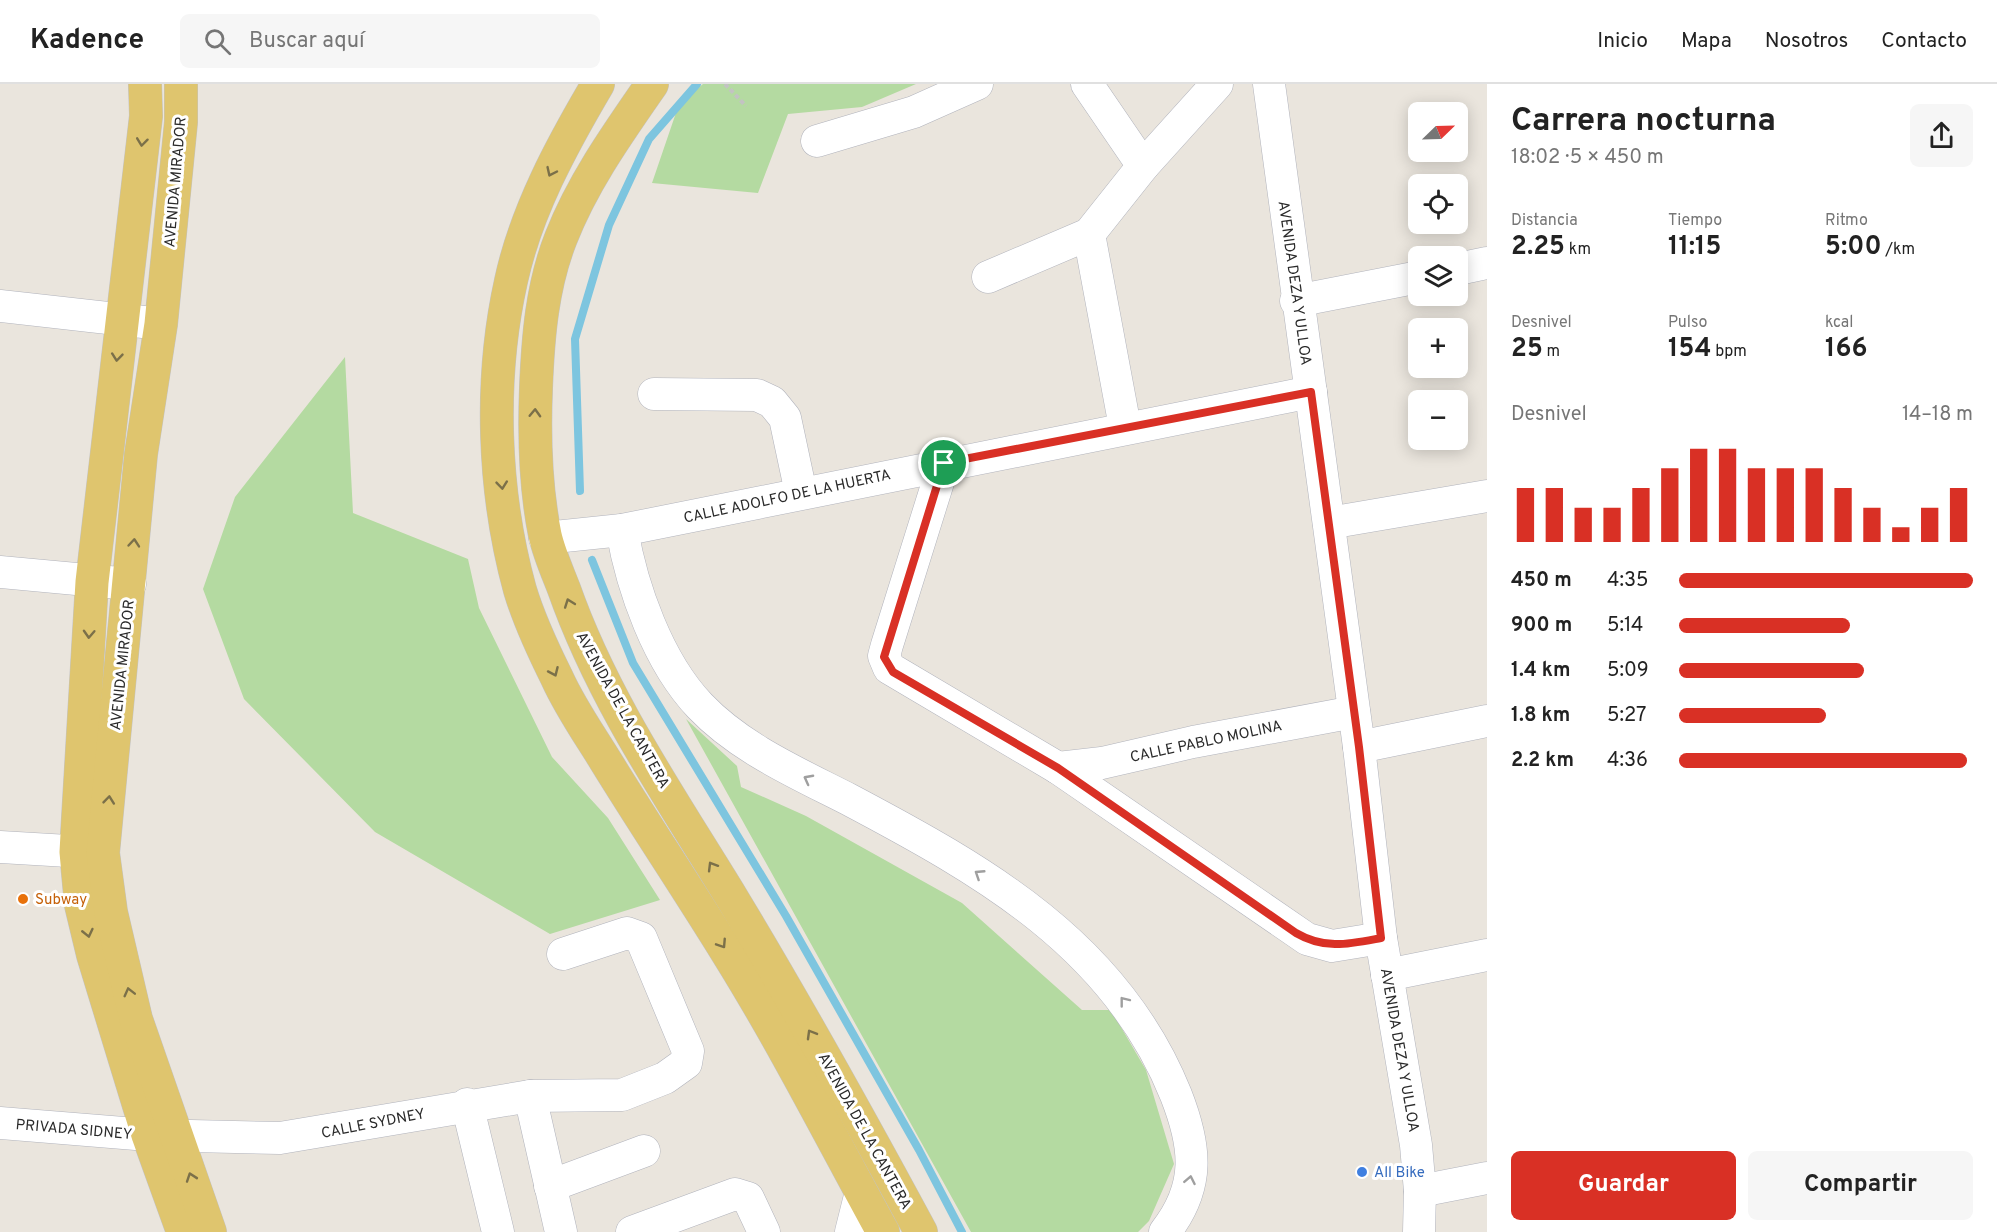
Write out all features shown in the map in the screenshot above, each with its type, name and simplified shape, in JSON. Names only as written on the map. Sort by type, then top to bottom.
[{"type":"main road","name":"AVENIDA MIRADOR","points":[[145,84],[146,116],[92,582],[90,852],[111,912],[183,1232]]},
{"type":"main road","name":"AVENIDA MIRADOR","points":[[90,852],[130,584],[141,454],[161,324],[182,122],[181,84]]},
{"type":"main road","name":"AVENIDA DE LA CANTERA","points":[[598,84],[566,138],[524,236],[511,279],[503,327],[498,385],[499,454],[508,542],[521,593],[558,681],[651,834],[729,954],[826,1123],[883,1232]]},
{"type":"main road","name":"AVENIDA DE LA CANTERA","points":[[652,84],[578,198],[560,241],[539,319],[534,438],[537,487],[545,538],[577,625],[634,738],[764,951],[921,1232]]},
{"type":"main road","points":[[566,138],[601,160]]},
{"type":"main road","name":"AVENIDA MIRADOR","points":[[162,1135],[210,1232]]},
{"type":"street","points":[[816,141],[914,112],[977,84]]},
{"type":"street","points":[[1087,84],[1143,166]]},
{"type":"street","points":[[988,277],[1089,234],[1143,166],[1217,84]]},
{"type":"street","name":"AVENIDA DEZA Y ULLOA","points":[[1269,84],[1296,301],[1311,392],[1359,747],[1381,938],[1416,1145],[1420,1191],[1419,1232]]},
{"type":"street","points":[[1089,234],[1125,427]]},
{"type":"street","points":[[1468,267],[1487,263]]},
{"type":"street","points":[[1296,301],[1408,279]]},
{"type":"street","points":[[0,306],[161,324]]},
{"type":"street","name":"CALLE ADOLFO DE LA HUERTA","points":[[545,538],[622,530],[944,463],[1311,392]]},
{"type":"street","points":[[654,394],[758,395],[772,402],[784,418],[801,493]]},
{"type":"street","points":[[944,463],[886,645],[886,663],[893,672],[1058,768],[1307,939],[1332,946],[1381,938]]},
{"type":"street","points":[[1329,523],[1487,496]]},
{"type":"street","points":[[622,530],[630,572],[654,632],[686,688],[700,706],[749,745],[933,846],[1017,898],[1055,928],[1098,968],[1129,1006],[1168,1075],[1188,1131],[1192,1153],[1192,1171],[1184,1203],[1165,1232]]},
{"type":"street","points":[[0,572],[130,584]]},
{"type":"street","name":"CALLE PABLO MOLINA","points":[[1058,768],[1102,763],[1193,742],[1353,712]]},
{"type":"street","points":[[1359,747],[1487,721]]},
{"type":"street","points":[[0,847],[90,852]]},
{"type":"street","name":"CALLE SYDNEY","points":[[162,1135],[280,1138],[345,1129],[467,1104],[530,1096],[622,1095],[665,1078],[686,1063],[689,1056],[641,938],[627,933],[563,954]]},
{"type":"street","points":[[1387,975],[1487,955]]},
{"type":"street","points":[[530,1096],[561,1232]]},
{"type":"street","points":[[467,1104],[498,1232]]},
{"type":"street","name":"PRIVADA SIDNEY","points":[[0,1123],[162,1135]]},
{"type":"street","points":[[550,1186],[644,1151]]},
{"type":"street","points":[[1420,1191],[1487,1178]]},
{"type":"street","points":[[851,1232],[861,1192]]},
{"type":"street","points":[[632,1232],[735,1194],[748,1198],[764,1232]]},
{"type":"path","points":[[725,84],[746,105]]},
{"type":"green space","points":[[703,84],[916,84],[862,107],[788,114],[758,193],[652,183],[679,104]]},
{"type":"green space","points":[[345,357],[353,513],[468,559],[479,608],[552,757],[608,818],[660,900],[550,934],[375,832],[244,699],[203,589],[235,497]]},
{"type":"green space","points":[[686,719],[737,766],[741,787],[806,816],[962,903],[1082,1010],[1111,1010],[1146,1070],[1174,1164],[1149,1221],[1138,1232],[971,1232]]},
{"type":"waterway","points":[[580,491],[575,339],[609,225],[649,139],[697,84]]},
{"type":"waterway","points":[[592,560],[633,663],[786,916],[919,1150],[962,1232]]},
{"type":"place","name":"Subway","points":[[23,899]]},
{"type":"place","name":"All Bike","points":[[1362,1172]]},
{"type":"route","points":[[1311,392],[1359,747],[1381,938],[1332,946],[1320,944],[1296,933],[1058,768],[889,668],[884,657],[886,645],[944,463],[1311,392]]}]
